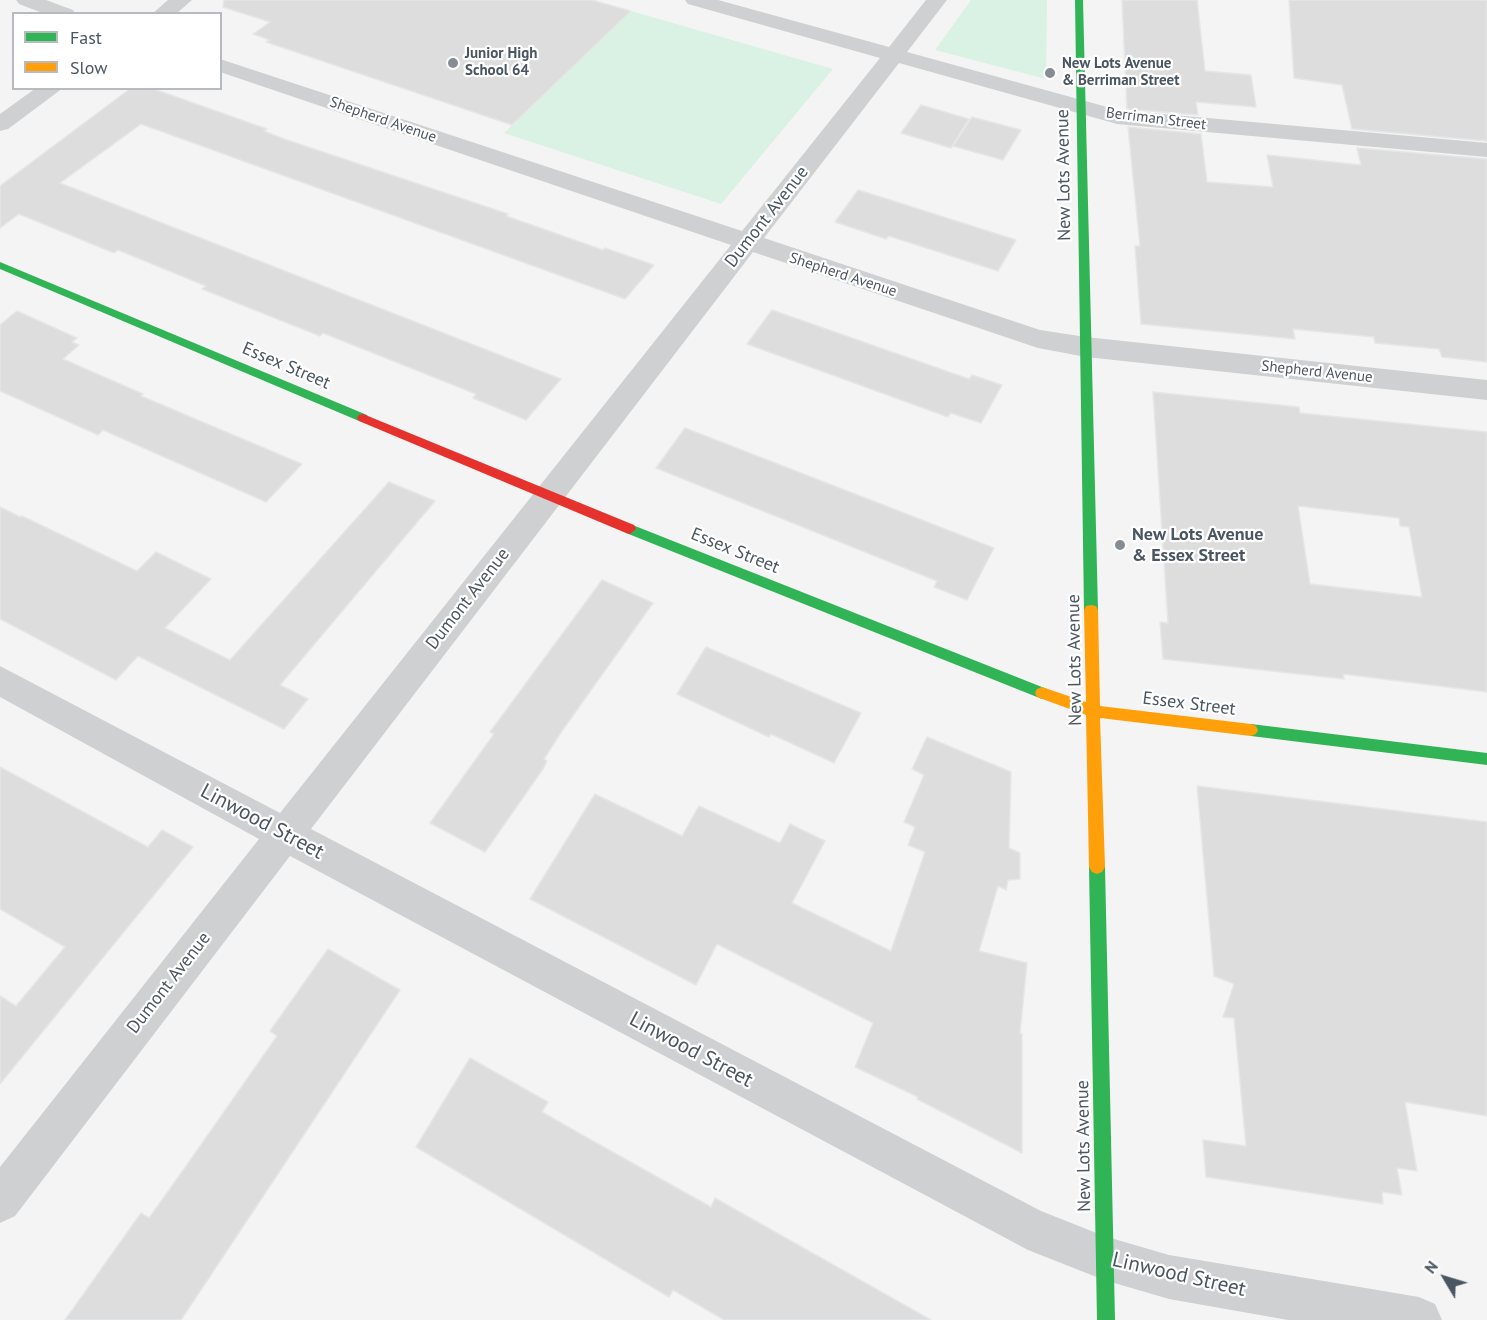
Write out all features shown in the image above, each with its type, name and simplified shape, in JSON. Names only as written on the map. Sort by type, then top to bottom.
[{"type":"street","points":[[26,0],[60,12]]},
{"type":"street","points":[[165,12],[182,0]]},
{"type":"street","name":"Berriman Street","points":[[695,0],[1117,117],[1487,150]]},
{"type":"street","name":"Dumont Avenue","points":[[0,1201],[937,0]]},
{"type":"street","name":"New Lots Avenue","points":[[1079,0],[1106,1320]]},
{"type":"street","name":"Shepherd Avenue","points":[[222,66],[1038,339],[1086,348],[1487,390]]},
{"type":"street","points":[[0,124],[49,90]]},
{"type":"street","name":"Essex Street","points":[[0,265],[548,496],[1035,691],[1094,711],[1487,759]]},
{"type":"street","name":"Linwood Street","points":[[0,680],[285,834],[1028,1228],[1104,1258],[1169,1277],[1419,1320]]},
{"type":"green space","points":[[971,0],[1047,0],[1046,79],[935,50]]},
{"type":"green space","points":[[631,11],[833,69],[721,204],[504,133]]},
{"type":"building","name":"Junior High School 64","points":[[224,0],[592,0],[631,11],[512,125],[266,42],[270,40],[253,34],[270,22],[223,7]]},
{"type":"building","points":[[1122,0],[1197,0],[1205,71],[1251,75],[1256,107],[1196,102],[1198,115],[1127,109]]},
{"type":"building","points":[[1289,0],[1487,0],[1487,141],[1352,129],[1342,85],[1294,78]]},
{"type":"building","points":[[128,90],[157,90],[267,129],[264,131],[284,139],[508,214],[506,216],[603,250],[605,248],[654,265],[625,299],[141,124],[60,183],[561,379],[526,420],[473,398],[476,394],[323,333],[320,336],[202,289],[206,286],[118,250],[114,253],[19,214],[0,228],[0,186]]},
{"type":"building","points":[[921,105],[969,119],[951,148],[901,133]]},
{"type":"building","points":[[972,117],[1021,130],[1003,160],[953,146]]},
{"type":"building","points":[[1128,127],[1201,134],[1207,182],[1273,187],[1267,155],[1361,165],[1357,148],[1487,159],[1487,362],[1442,357],[1439,349],[1375,343],[1374,337],[1293,329],[1295,339],[1141,324],[1135,246],[1140,246]]},
{"type":"building","points":[[858,190],[1016,240],[998,271],[889,236],[886,239],[835,222]]},
{"type":"building","points":[[772,310],[969,379],[972,375],[1002,385],[981,423],[951,413],[948,417],[747,344]]},
{"type":"building","points":[[17,311],[77,338],[72,342],[79,345],[63,359],[143,394],[141,396],[302,464],[266,502],[103,430],[98,435],[0,391],[0,325]]},
{"type":"building","points":[[1153,392],[1299,407],[1300,413],[1487,432],[1487,692],[1343,674],[1344,679],[1163,659],[1160,622],[1168,623]],"holes":[[[1298,506],[1399,518],[1400,526],[1409,527],[1422,597],[1310,584]]]},
{"type":"building","points":[[685,428],[994,548],[967,600],[934,587],[937,581],[656,468]]},
{"type":"building","points":[[389,482],[435,501],[280,685],[308,699],[284,729],[138,656],[116,680],[0,619],[0,507],[137,571],[156,552],[211,579],[165,628],[230,660]]},
{"type":"building","points":[[602,580],[653,603],[562,731],[544,759],[547,761],[543,769],[485,852],[430,823],[494,734],[490,732]]},
{"type":"building","points":[[706,647],[861,713],[834,763],[771,734],[769,737],[677,694]]},
{"type":"building","points":[[927,737],[1011,772],[1009,848],[1020,853],[1020,879],[1008,880],[1006,890],[998,886],[979,951],[1027,963],[1020,1033],[1022,1034],[1022,1153],[917,1099],[918,1097],[855,1067],[873,1023],[717,944],[696,985],[530,899],[595,794],[682,836],[699,806],[780,843],[790,824],[825,841],[792,903],[891,951],[925,852],[908,845],[915,827],[904,822],[924,775],[912,769]]},
{"type":"building","points":[[0,767],[148,847],[162,830],[193,847],[0,1084],[0,996],[16,1006],[65,947],[0,909]]},
{"type":"building","points":[[1197,786],[1487,822],[1487,1116],[1405,1102],[1417,1171],[1397,1168],[1402,1195],[1382,1192],[1383,1204],[1206,1177],[1203,1140],[1246,1146],[1234,1018],[1223,1017],[1234,984],[1214,976]]},
{"type":"building","points":[[328,949],[400,990],[181,1320],[65,1320],[141,1213],[149,1218],[184,1169],[277,1036],[270,1031]]},
{"type":"building","points":[[470,1058],[548,1102],[542,1112],[584,1136],[711,1207],[715,1198],[931,1320],[724,1320],[673,1290],[669,1297],[416,1147]]},
{"type":"traffic: fast","points":[[1079,0],[1091,610]]},
{"type":"traffic: fast","points":[[0,265],[363,418]]},
{"type":"traffic: fast","points":[[630,529],[1042,693]]},
{"type":"traffic: fast","points":[[1251,730],[1487,759]]},
{"type":"traffic: fast","points":[[1097,867],[1106,1320]]},
{"type":"traffic: slow","points":[[1091,610],[1097,867]]},
{"type":"traffic: slow","points":[[1042,693],[1094,711],[1251,730]]},
{"type":"traffic: jam","points":[[363,418],[630,529]]},
{"type":"place","name":"Junior High School 64","points":[[453,63]]},
{"type":"place","name":"New Lots Avenue & Berriman Street","points":[[1050,73]]},
{"type":"place","name":"New Lots Avenue & Essex Street","points":[[1120,545]]}]
